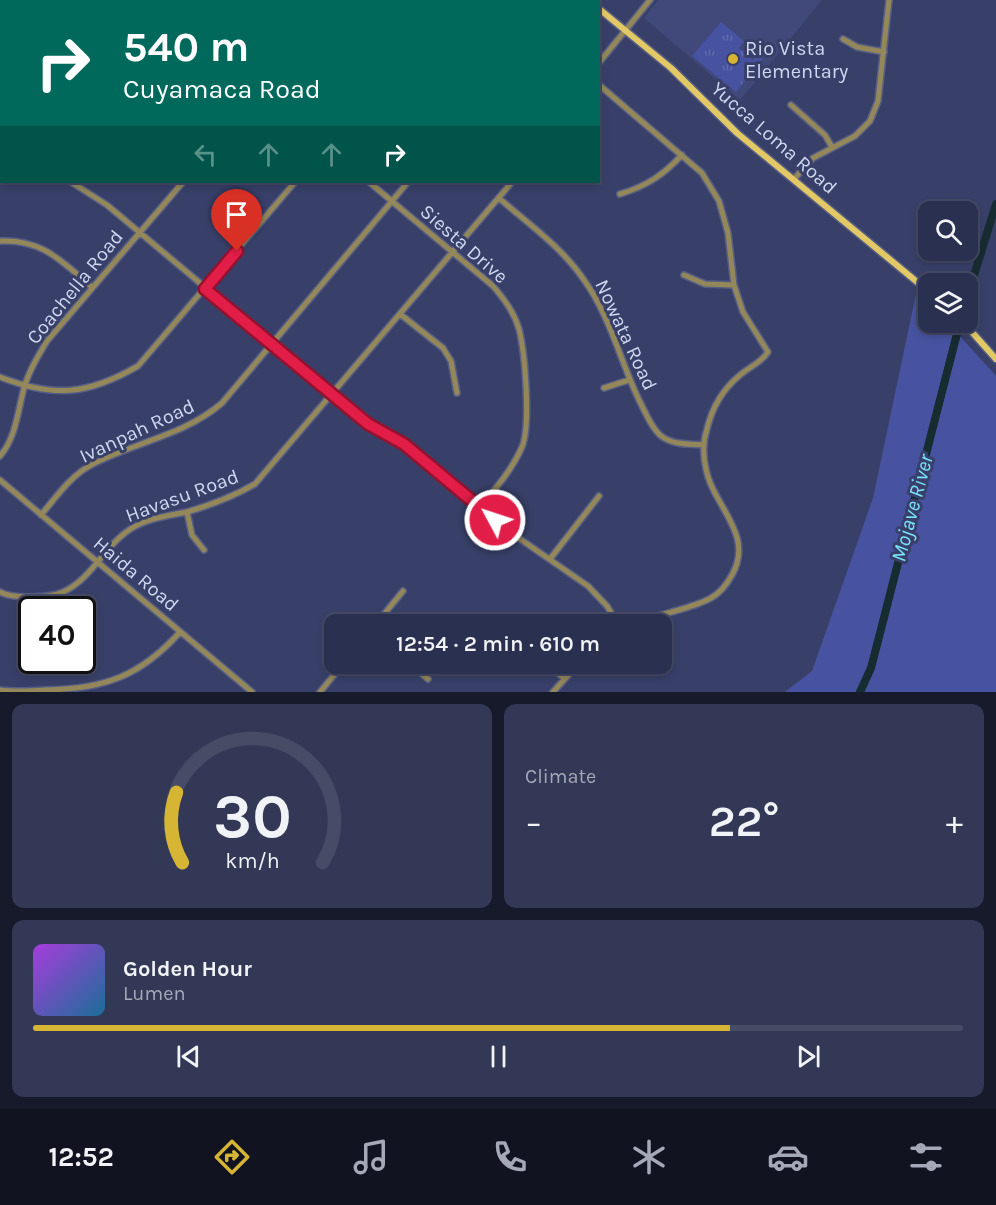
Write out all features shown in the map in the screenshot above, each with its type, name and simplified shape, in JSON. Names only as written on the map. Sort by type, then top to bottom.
[{"type":"main road","name":"Yucca Loma Road","points":[[600,10],[684,80],[721,119],[918,283]]},
{"type":"main road","points":[[973,333],[996,359]]},
{"type":"street","points":[[600,61],[650,0]]},
{"type":"street","points":[[794,179],[813,158],[855,136],[870,121],[878,100],[889,0]]},
{"type":"street","points":[[843,39],[857,47],[884,52]]},
{"type":"street","points":[[600,86],[702,173],[719,201],[728,233],[734,285],[742,312],[768,352],[764,358],[740,375],[721,396],[711,415],[704,445],[706,471],[736,529],[739,548],[736,569],[727,585],[711,598],[663,614]]},
{"type":"street","points":[[791,105],[825,135],[832,147]]},
{"type":"street","points":[[620,194],[642,187],[663,175],[682,155]]},
{"type":"street","points":[[73,183],[106,205],[368,424],[404,444],[510,532],[588,586],[612,614]]},
{"type":"street","name":"Coachella Road","points":[[0,456],[18,419],[25,387],[47,340],[182,183]]},
{"type":"street","points":[[0,377],[25,387],[57,392],[91,388],[112,381],[138,366],[294,183]]},
{"type":"street","name":"Siesta Drive","points":[[370,183],[493,286],[508,303],[519,328],[527,421],[523,446],[508,472],[480,507]]},
{"type":"street","name":"Ivanpah Road","points":[[41,515],[70,480],[93,464],[205,418],[222,403],[407,183]]},
{"type":"street","name":"Havasu Road","points":[[0,592],[27,598],[62,593],[76,584],[117,538],[142,523],[187,512],[234,496],[255,484],[511,183]]},
{"type":"street","name":"Nowata Road","points":[[499,198],[566,256],[585,281],[607,320],[629,380],[648,419],[660,435],[675,442],[704,445]]},
{"type":"street","points":[[0,241],[19,240],[41,246],[92,287]]},
{"type":"street","points":[[684,275],[705,284],[734,285]]},
{"type":"street","points":[[400,314],[443,348],[451,361],[457,393]]},
{"type":"street","points":[[604,388],[629,380]]},
{"type":"street","name":"Haida Road","points":[[0,480],[252,692]]},
{"type":"street","points":[[550,559],[599,496]]},
{"type":"street","points":[[187,512],[192,535],[204,550]]},
{"type":"street","points":[[384,614],[403,591]]},
{"type":"street","points":[[0,690],[77,691],[111,682],[146,665],[162,652],[180,632]]},
{"type":"street","points":[[320,692],[335,674]]},
{"type":"street","points":[[422,674],[428,679]]},
{"type":"street","points":[[559,674],[564,678]]},
{"type":"street","points":[[553,692],[568,674]]},
{"type":"shaded area","name":"Rio Vista Elementary","points":[[658,0],[822,0],[740,100],[644,18]]},
{"type":"green space","points":[[721,22],[744,41],[739,48],[753,60],[759,53],[764,57],[736,92],[692,56]]},
{"type":"green space","points":[[916,294],[918,296],[918,333],[957,333],[996,376],[996,692],[785,692],[812,671],[873,498]]},
{"type":"waterway","name":"Mojave River","points":[[975,273],[996,204]]},
{"type":"waterway","name":"Mojave River","points":[[860,692],[871,668],[957,333]]},
{"type":"place","name":"Rio Vista Elementary","points":[[733,59]]},
{"type":"route","points":[[237,251],[205,289],[368,424],[404,444],[495,520]]}]
